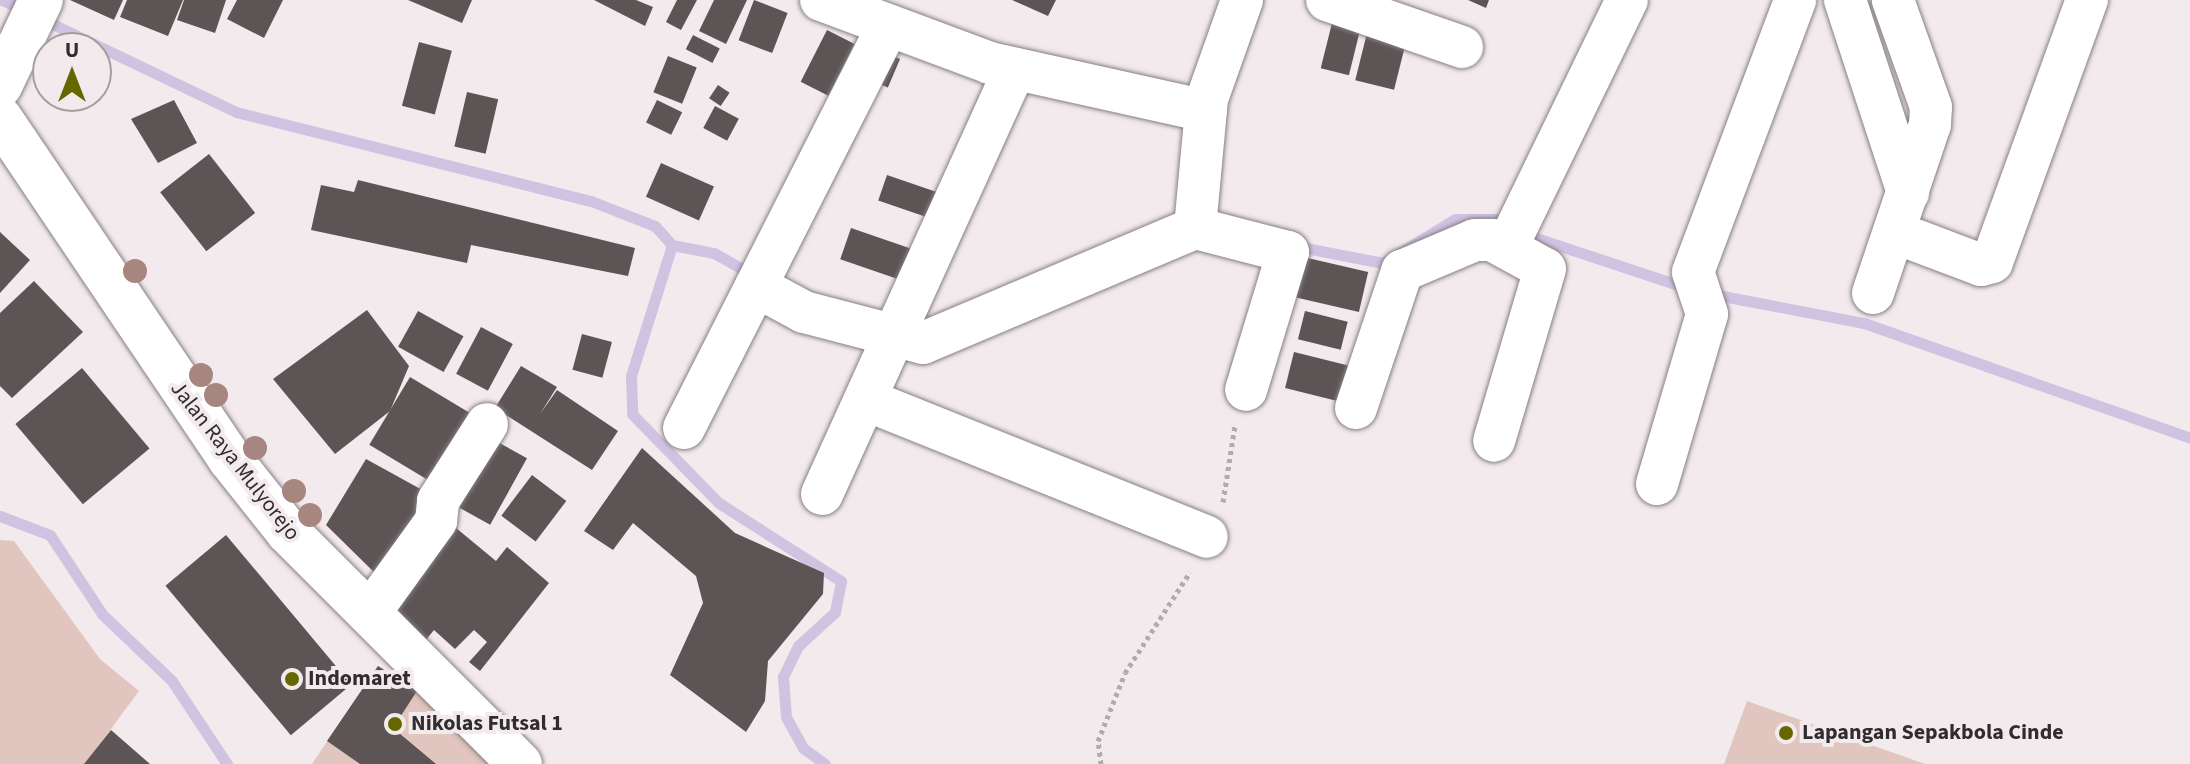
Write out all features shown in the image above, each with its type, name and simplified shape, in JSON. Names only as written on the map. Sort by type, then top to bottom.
[{"type":"main road","points":[[0,86],[36,11]]},
{"type":"main road","name":"Jalan Raya Mulyorejo","points":[[0,118],[209,431],[288,532],[520,764]]},
{"type":"street","points":[[821,0],[885,17],[1015,69],[1206,111]]},
{"type":"street","points":[[1195,222],[1206,111],[1242,0]]},
{"type":"street","points":[[1327,0],[1415,14],[1462,47]]},
{"type":"street","points":[[1508,245],[1627,0]]},
{"type":"street","points":[[1657,484],[1707,314],[1693,272],[1795,0]]},
{"type":"street","points":[[1845,0],[1908,193]]},
{"type":"street","points":[[1915,240],[1981,265],[1992,262],[2087,0]]},
{"type":"street","points":[[1861,46],[1899,11],[1931,107],[1908,193],[1873,293]]},
{"type":"street","points":[[684,428],[885,17]]},
{"type":"street","points":[[822,494],[869,401],[1015,69]]},
{"type":"street","points":[[758,280],[804,312],[898,333],[942,338],[1195,222],[1288,252],[1246,390]]},
{"type":"street","points":[[1356,408],[1402,271],[1475,240],[1508,245],[1542,263],[1545,278],[1494,441]]},
{"type":"street","points":[[869,401],[1207,537]]},
{"type":"street","points":[[369,614],[436,521],[438,501],[487,424]]},
{"type":"path","points":[[1101,764],[1098,741],[1125,673],[1185,583],[1222,503],[1229,444],[1246,390]]},
{"type":"shaded area","points":[[0,540],[14,541],[100,659],[139,691],[85,764],[0,764]]},
{"type":"shaded area","name":"Nikolas Futsal 1","points":[[378,666],[417,691],[490,764],[312,764]]},
{"type":"shaded area","name":"Lapangan Sepakbola Cinde","points":[[1747,701],[1925,764],[1724,764]]},
{"type":"building","points":[[70,0],[123,0],[114,20]]},
{"type":"building","points":[[127,0],[183,0],[168,36],[120,17]]},
{"type":"building","points":[[184,0],[226,0],[215,33],[177,20]]},
{"type":"building","points":[[237,0],[283,0],[264,38],[227,19]]},
{"type":"building","points":[[408,0],[472,0],[462,23]]},
{"type":"building","points":[[594,0],[636,0],[653,7],[645,26]]},
{"type":"building","points":[[677,0],[697,0],[681,30],[666,22]]},
{"type":"building","points":[[714,0],[747,0],[726,44],[699,31]]},
{"type":"building","points":[[754,0],[788,13],[772,53],[739,40]]},
{"type":"building","points":[[1012,0],[1056,0],[1048,16]]},
{"type":"building","points":[[1468,0],[1489,0],[1486,8]]},
{"type":"building","points":[[1335,11],[1363,18],[1349,75],[1321,68]]},
{"type":"building","points":[[1370,21],[1409,31],[1394,90],[1355,80]]},
{"type":"building","points":[[827,30],[855,44],[828,96],[801,82]]},
{"type":"building","points":[[693,35],[720,49],[712,63],[686,49]]},
{"type":"building","points":[[419,42],[452,51],[435,115],[402,106]]},
{"type":"building","points":[[888,54],[900,59],[888,88],[876,83]]},
{"type":"building","points":[[668,56],[697,68],[682,104],[653,92]]},
{"type":"building","points":[[718,85],[730,93],[721,106],[709,98]]},
{"type":"building","points":[[467,92],[498,99],[486,154],[454,147]]},
{"type":"building","points":[[174,100],[197,143],[158,163],[131,119]]},
{"type":"building","points":[[657,100],[682,112],[671,135],[646,122]]},
{"type":"building","points":[[715,106],[739,119],[727,141],[703,128]]},
{"type":"building","points":[[209,154],[255,213],[206,251],[160,192]]},
{"type":"building","points":[[661,163],[714,187],[699,220],[646,197]]},
{"type":"building","points":[[887,175],[938,193],[929,218],[878,201]]},
{"type":"building","points":[[358,180],[635,248],[628,276],[471,245],[467,263],[311,230],[321,185],[354,192]]},
{"type":"building","points":[[851,228],[920,252],[909,283],[840,259]]},
{"type":"building","points":[[0,232],[30,260],[0,293]]},
{"type":"building","points":[[1299,256],[1368,272],[1359,312],[1290,296]]},
{"type":"building","points":[[34,281],[83,332],[12,398],[0,386],[0,313]]},
{"type":"building","points":[[367,310],[409,366],[390,411],[335,454],[273,379]]},
{"type":"building","points":[[418,311],[463,336],[444,372],[398,347]]},
{"type":"building","points":[[1305,311],[1348,322],[1341,350],[1298,339]]},
{"type":"building","points":[[481,327],[513,344],[488,391],[456,374]]},
{"type":"building","points":[[582,334],[612,342],[602,378],[572,370]]},
{"type":"building","points":[[1294,352],[1350,366],[1341,402],[1285,388]]},
{"type":"building","points":[[521,366],[557,387],[540,414],[557,390],[618,431],[592,470],[495,408]]},
{"type":"building","points":[[82,368],[149,448],[83,504],[15,424]]},
{"type":"building","points":[[410,377],[480,419],[440,487],[369,445]]},
{"type":"building","points":[[485,435],[527,458],[490,525],[448,501]]},
{"type":"building","points":[[642,448],[735,533],[824,573],[823,594],[768,661],[765,701],[746,732],[670,675],[703,603],[696,576],[633,523],[613,550],[584,531]]},
{"type":"building","points":[[366,459],[435,497],[381,579],[326,525]]},
{"type":"building","points":[[532,475],[566,501],[536,542],[501,516]]},
{"type":"building","points":[[450,523],[496,561],[507,547],[549,583],[480,671],[469,662],[487,642],[474,630],[455,649],[434,630],[425,641],[389,604]]},
{"type":"building","points":[[226,535],[351,684],[291,735],[165,586]]},
{"type":"building","points":[[378,666],[417,691],[393,728],[436,764],[360,764],[327,741]]},
{"type":"building","points":[[111,730],[150,764],[84,764]]},
{"type":"waterway","points":[[2,0],[27,11]]},
{"type":"waterway","points":[[42,19],[236,112],[591,201],[655,226],[672,245],[714,253],[753,275]]},
{"type":"waterway","points":[[1295,246],[1383,263],[1455,219],[1497,219]]},
{"type":"waterway","points":[[1533,237],[1681,286]]},
{"type":"waterway","points":[[672,245],[631,376],[632,414],[719,503],[841,581],[835,612],[798,646],[783,677],[786,717],[803,748],[825,764]]},
{"type":"waterway","points":[[1712,294],[1864,323],[2190,438]]},
{"type":"waterway","points":[[0,516],[50,535],[102,614],[172,681],[227,764]]},
{"type":"place","name":"Indomaret","points":[[292,679]]},
{"type":"place","name":"Nikolas Futsal 1","points":[[395,724]]},
{"type":"place","name":"Lapangan Sepakbola Cinde","points":[[1786,733]]}]
